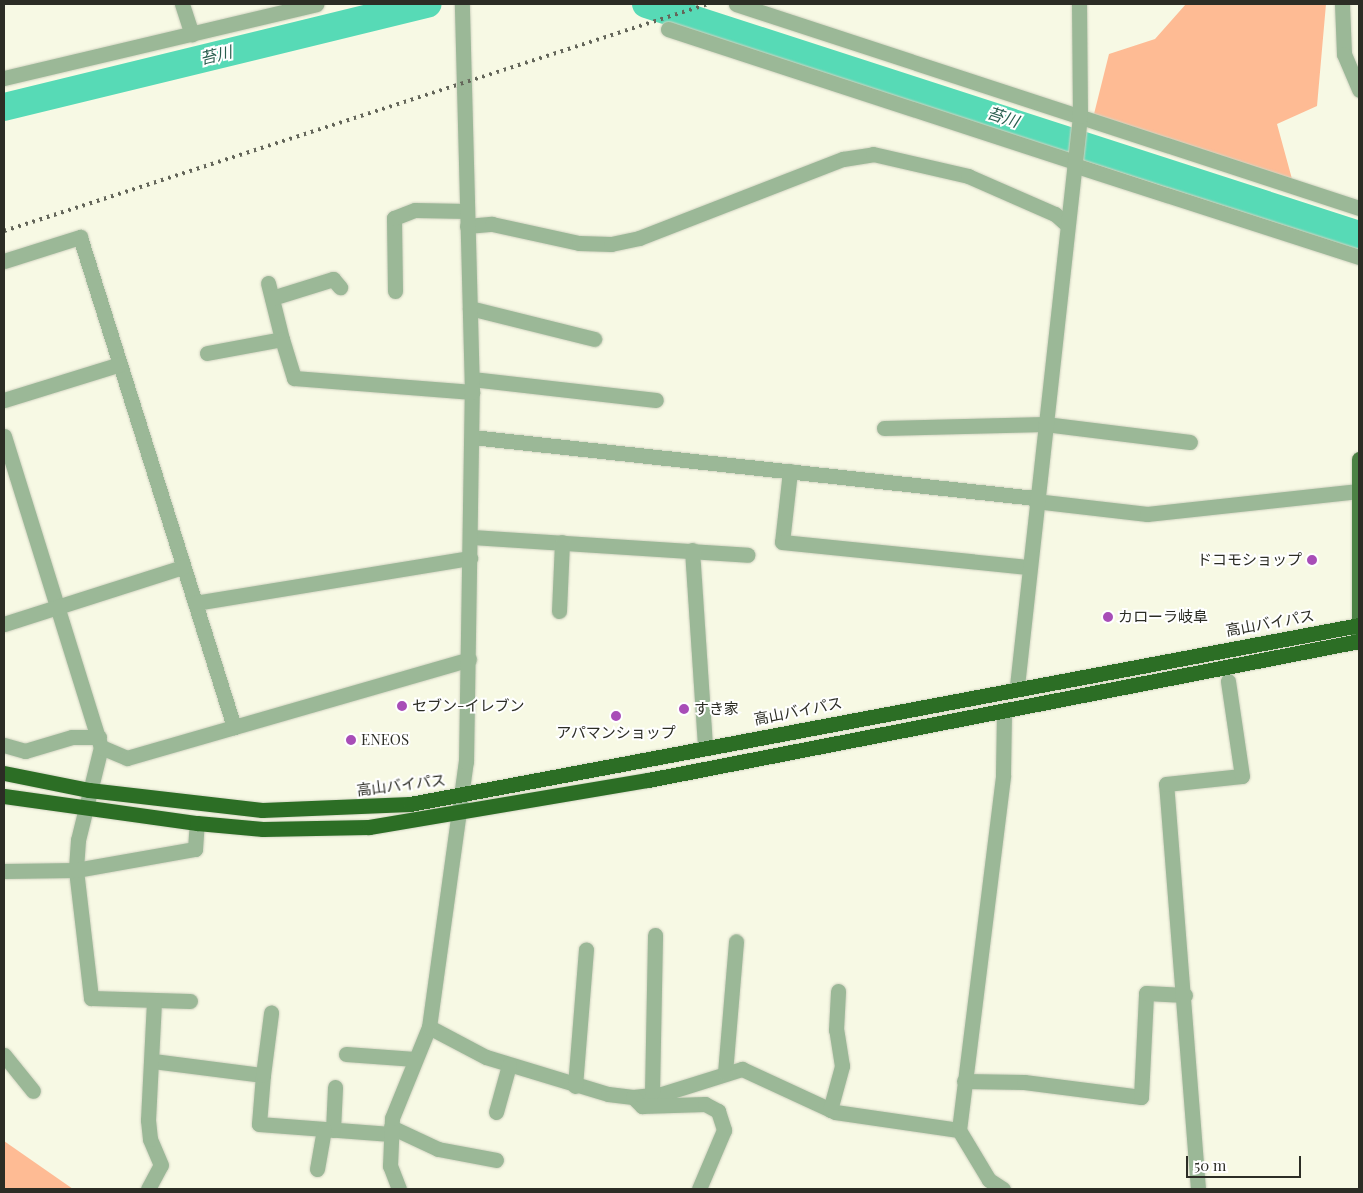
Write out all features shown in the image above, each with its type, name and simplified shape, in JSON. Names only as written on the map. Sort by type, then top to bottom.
[{"type":"highway","name":"高山バイパス","points":[[4,773],[89,790],[262,810],[374,807],[462,795],[1017,686],[1358,625]]},
{"type":"highway","points":[[4,796],[86,809],[197,823],[314,829],[369,827],[458,813],[1004,711],[1359,642]]},
{"type":"main road","points":[[1359,459],[1359,642]]},
{"type":"street","points":[[182,4],[192,34]]},
{"type":"street","points":[[4,75],[192,34],[316,4]]},
{"type":"street","points":[[736,4],[1079,119],[1359,208]]},
{"type":"street","points":[[1017,686],[1035,500],[1079,119],[1079,4]]},
{"type":"street","points":[[1342,4],[1344,54],[1359,90]]},
{"type":"street","points":[[399,1189],[390,1166],[391,1131],[415,1058],[429,1027],[462,795],[469,659],[472,537],[472,385],[462,11]]},
{"type":"street","points":[[668,29],[1359,257]]},
{"type":"street","points":[[395,291],[394,218],[415,210],[579,243],[611,244],[640,238],[843,159],[873,154],[968,176],[1055,214],[1066,224]]},
{"type":"street","points":[[4,261],[80,237],[234,727]]},
{"type":"street","points":[[340,287],[333,279],[270,290],[294,378],[472,385],[656,400]]},
{"type":"street","points":[[470,308],[594,339]]},
{"type":"street","points":[[207,352],[282,339]]},
{"type":"street","points":[[4,400],[120,364]]},
{"type":"street","points":[[884,428],[1045,424],[1190,442]]},
{"type":"street","points":[[4,436],[100,742],[89,790],[76,870],[91,998],[190,1001]]},
{"type":"street","points":[[472,437],[790,471],[1147,514],[1359,491]]},
{"type":"street","points":[[790,471],[782,542],[1028,567]]},
{"type":"street","points":[[472,537],[747,555]]},
{"type":"street","points":[[559,611],[562,542]]},
{"type":"street","points":[[692,550],[705,746]]},
{"type":"street","points":[[195,603],[470,558]]},
{"type":"street","points":[[4,624],[183,567]]},
{"type":"street","points":[[4,746],[25,751],[72,737],[100,742],[127,758],[469,659]]},
{"type":"street","points":[[1198,1189],[1185,995],[1166,784],[1242,776],[1228,681]]},
{"type":"street","points":[[1003,1189],[989,1180],[959,1130],[1003,775],[1004,711]]},
{"type":"street","points":[[4,871],[76,870],[195,848],[197,823]]},
{"type":"street","points":[[652,1093],[655,935]]},
{"type":"street","points":[[725,1073],[736,941]]},
{"type":"street","points":[[575,1086],[586,949]]},
{"type":"street","points":[[830,1110],[842,1066],[836,1030],[838,991]]},
{"type":"street","points":[[964,1081],[1024,1082],[1141,1097],[1146,993],[1185,995]]},
{"type":"street","points":[[148,1189],[162,1165],[149,1130],[154,1000]]},
{"type":"street","points":[[271,1013],[259,1124],[329,1130],[391,1131],[438,1149],[496,1160]]},
{"type":"street","points":[[429,1027],[470,1051],[575,1086],[633,1097],[671,1092],[742,1069],[830,1110],[959,1130]]},
{"type":"street","points":[[346,1054],[415,1058]]},
{"type":"street","points":[[4,1055],[33,1091]]},
{"type":"street","points":[[152,1061],[263,1075]]},
{"type":"street","points":[[496,1112],[510,1065]]},
{"type":"street","points":[[317,1169],[329,1130],[335,1087]]},
{"type":"street","points":[[633,1097],[642,1106],[705,1104],[718,1111],[724,1130],[699,1189]]},
{"type":"shaded area","points":[[1186,4],[1326,4],[1317,106],[1277,124],[1292,179],[1094,114],[1109,54],[1155,39]]},
{"type":"shaded area","points":[[4,1141],[73,1189],[4,1189]]},
{"type":"waterway","name":"苔川","points":[[4,107],[428,4]]},
{"type":"waterway","name":"苔川","points":[[646,4],[1359,235]]},
{"type":"railway","points":[[4,231],[708,4]]},
{"type":"place","name":"ドコモショップ","points":[[1312,560]]},
{"type":"place","name":"カローラ岐阜","points":[[1108,617]]},
{"type":"place","name":"セブン-イレブン","points":[[402,706]]},
{"type":"place","name":"すき家","points":[[684,709]]},
{"type":"place","name":"アパマンショップ","points":[[616,716]]},
{"type":"place","name":"ENEOS","points":[[351,740]]}]
